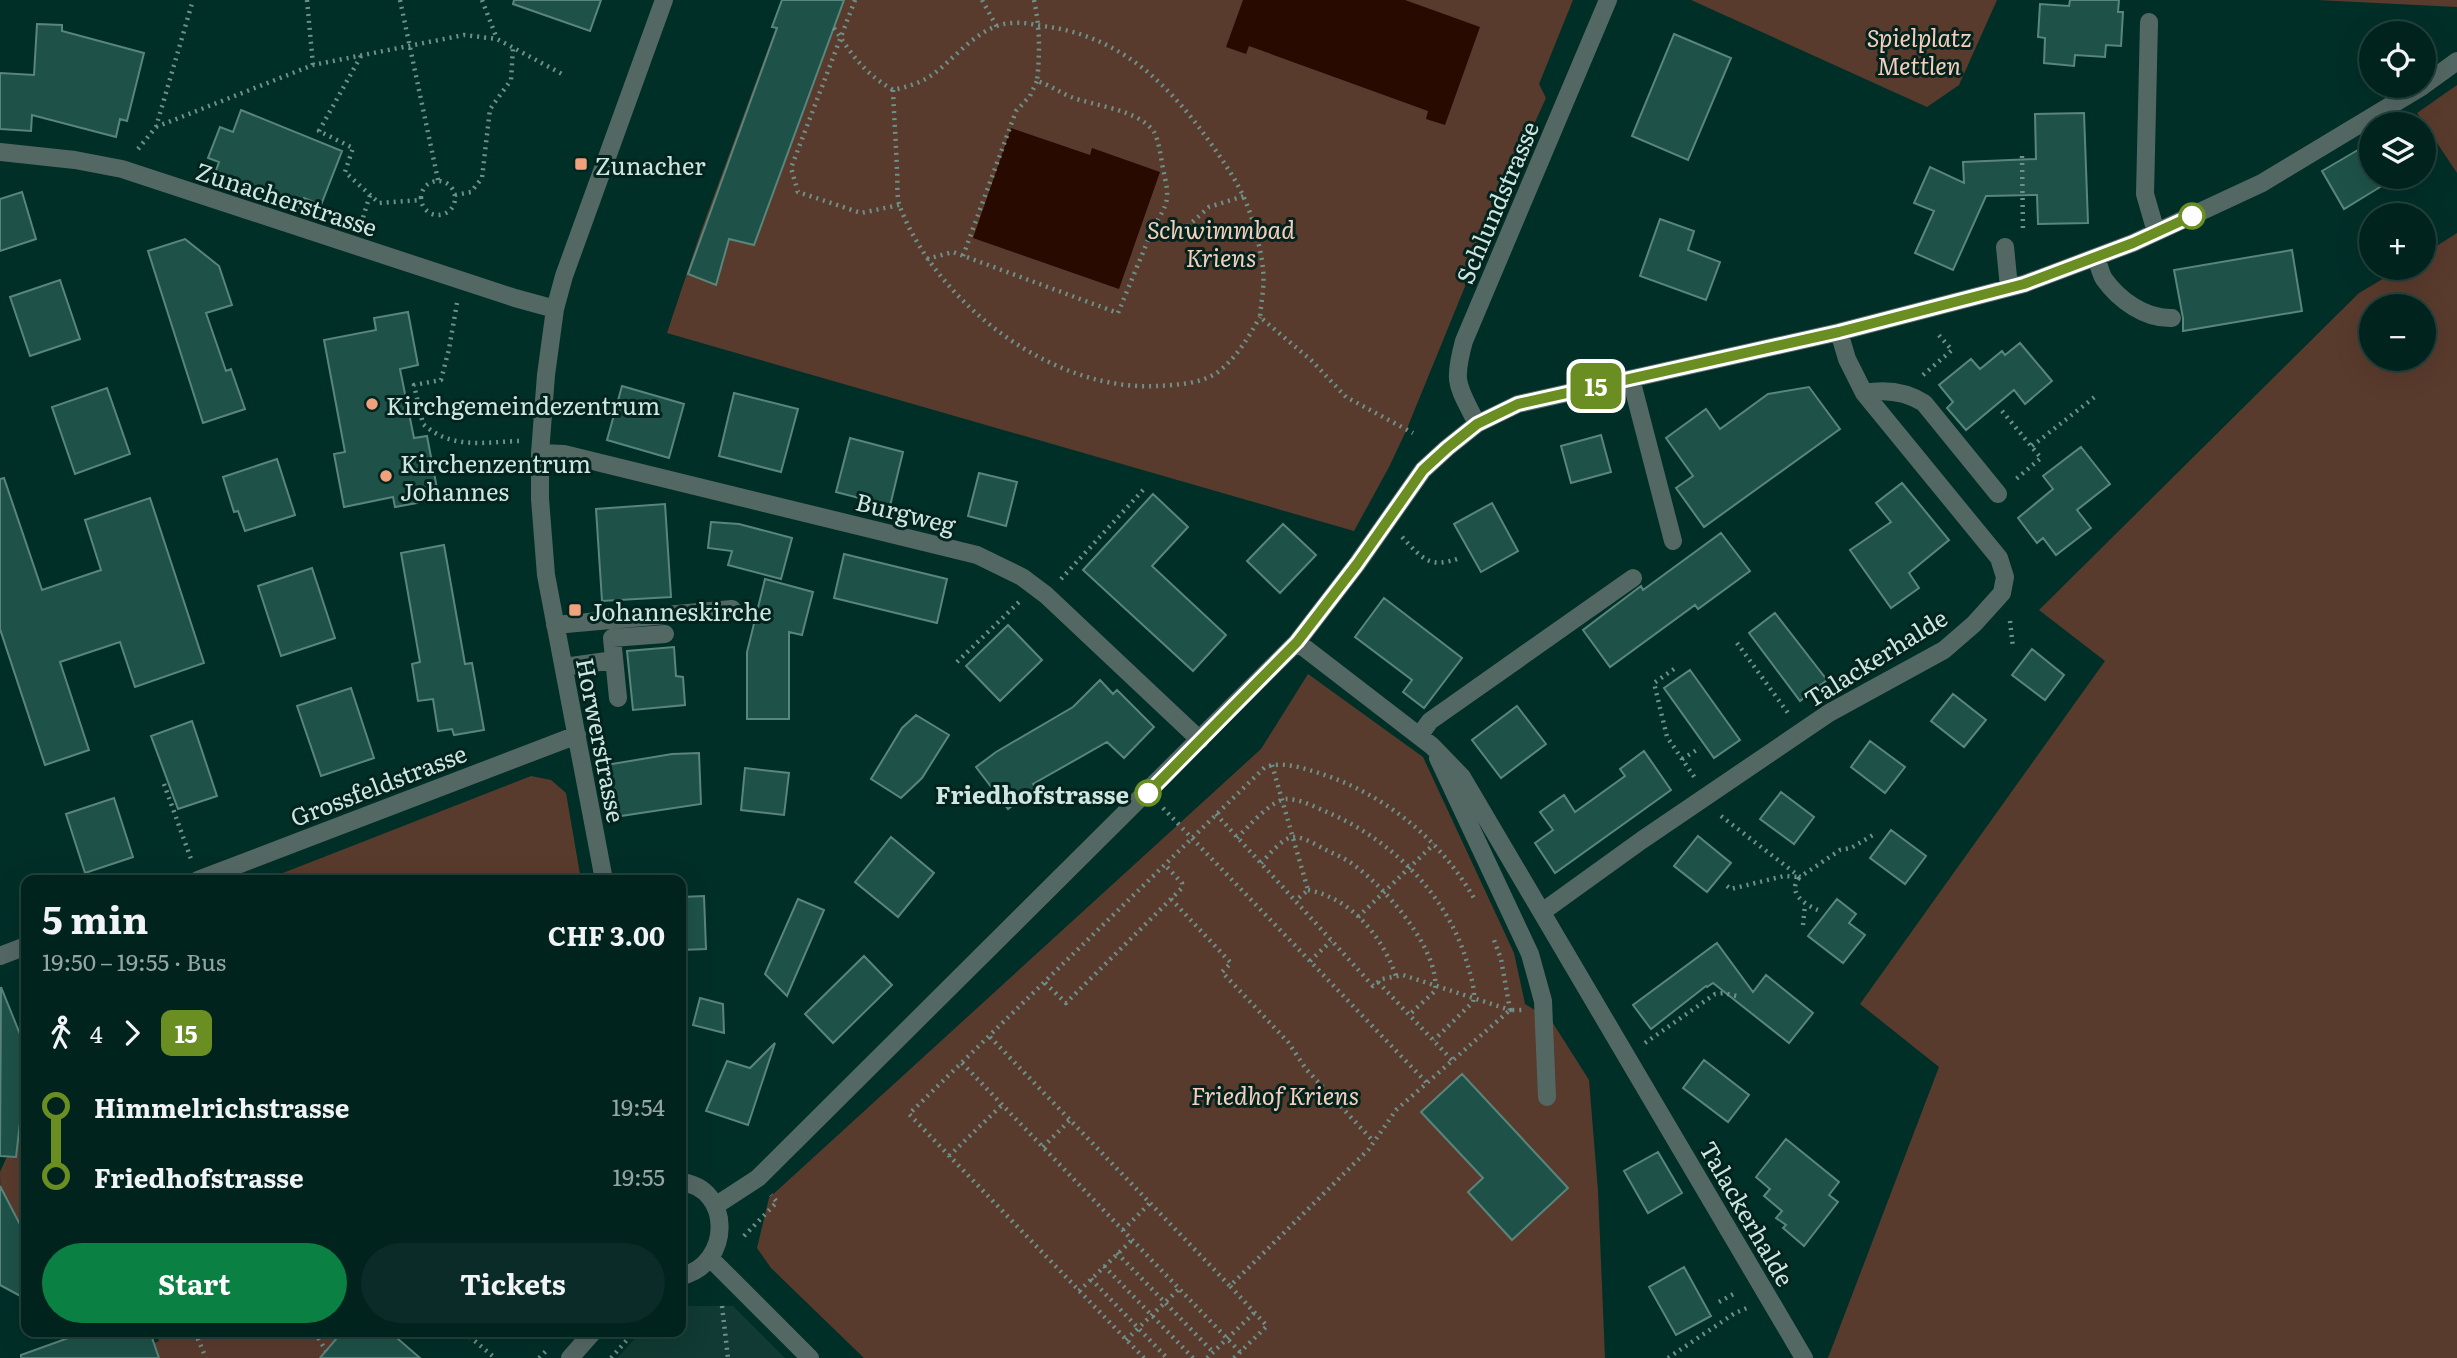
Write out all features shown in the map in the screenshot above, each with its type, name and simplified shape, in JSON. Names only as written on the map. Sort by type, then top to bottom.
[{"type":"street","name":"Horwerstrasse","points":[[603,875],[546,575],[540,499],[540,453],[546,375],[555,309],[580,229],[664,0]]},
{"type":"street","name":"Schlundstrasse","points":[[1477,424],[1458,387],[1456,370],[1464,341],[1608,0]]},
{"type":"street","points":[[2149,22],[2145,194],[2156,232]]},
{"type":"street","points":[[2436,76],[2457,61]]},
{"type":"street","points":[[715,1206],[758,1178],[1297,642],[1357,564],[1423,470],[1477,424],[1518,404],[1839,332],[2009,288],[2096,257],[2262,183],[2402,98]]},
{"type":"street","name":"Zunacherstrasse","points":[[0,152],[75,160],[122,169],[555,309]]},
{"type":"street","points":[[2005,247],[2009,288]]},
{"type":"street","points":[[2096,257],[2104,278],[2128,303],[2148,316],[2172,318]]},
{"type":"street","name":"Talackerhalde","points":[[1542,912],[1829,713],[1944,650],[1974,624],[2002,593],[2005,577],[1999,558],[1864,393],[1847,359],[1839,332]]},
{"type":"street","points":[[1631,379],[1673,541]]},
{"type":"street","points":[[1864,393],[1881,390],[1901,393],[1912,395],[1924,403],[1998,494]]},
{"type":"street","name":"Burgweg","points":[[540,453],[564,454],[977,555],[1022,577],[1046,595],[1200,740]]},
{"type":"street","points":[[1547,1097],[1543,1001],[1530,954],[1426,741],[1430,721],[1633,579]]},
{"type":"street","points":[[555,625],[732,609]]},
{"type":"street","points":[[618,698],[612,638],[665,634]]},
{"type":"street","name":"Talackerhalde","points":[[1297,642],[1426,741],[1462,777],[1804,1358]]},
{"type":"street","points":[[564,667],[614,660]]},
{"type":"street","name":"Grossfeldstrasse","points":[[211,875],[577,735]]},
{"type":"street","points":[[2,949],[21,947]]},
{"type":"street","points":[[686,1183],[704,1192],[715,1206],[720,1224],[719,1242],[711,1259],[699,1269],[686,1274]]},
{"type":"street","points":[[711,1259],[810,1358]]},
{"type":"street","points":[[570,1358],[589,1337]]},
{"type":"path","points":[[122,169],[156,127],[192,0]]},
{"type":"path","points":[[307,0],[313,65]]},
{"type":"path","points":[[400,0],[438,180]]},
{"type":"path","points":[[482,0],[497,39]]},
{"type":"path","points":[[855,0],[791,168],[793,181],[798,192],[815,200],[861,213],[899,205]]},
{"type":"path","points":[[982,0],[997,27]]},
{"type":"path","points":[[963,256],[1016,111],[1030,96],[1037,81],[1040,51],[1034,0]]},
{"type":"path","points":[[834,28],[855,60],[874,79],[893,90],[912,86],[933,74],[988,30],[1009,23],[1064,28],[1093,37],[1125,54],[1159,81],[1197,124],[1244,196],[1263,271],[1260,317],[1241,350],[1216,373],[1184,385],[1132,387],[1053,364],[1010,339],[960,300],[927,259],[899,205],[893,90]]},
{"type":"path","points":[[156,127],[313,65],[464,35],[497,39],[562,74]]},
{"type":"path","points":[[455,195],[471,192],[482,178],[490,109],[511,80],[513,48]]},
{"type":"path","points":[[361,55],[319,131],[353,148],[345,172],[379,204],[421,200]]},
{"type":"path","points":[[927,259],[953,252],[1118,313],[1153,228],[1168,204],[1167,187],[1154,132],[1134,116],[1099,103],[1071,97],[1037,81]]},
{"type":"path","points":[[2022,156],[2023,243]]},
{"type":"path","points":[[438,180],[449,184],[455,195],[456,201],[452,209],[444,215],[434,215],[426,210],[421,200],[423,189],[430,182],[438,180]]},
{"type":"path","points":[[359,231],[370,195]]},
{"type":"path","points":[[1153,228],[1180,228],[1189,225],[1209,207],[1244,196]]},
{"type":"path","points":[[458,296],[441,380],[414,385],[423,424],[447,440],[520,441]]},
{"type":"path","points":[[1260,317],[1311,360],[1346,397],[1413,433]]},
{"type":"path","points":[[1901,393],[1952,350],[1930,326]]},
{"type":"path","points":[[2032,446],[2096,396]]},
{"type":"path","points":[[2003,411],[2041,458],[2016,478]]},
{"type":"path","points":[[1046,595],[1144,489]]},
{"type":"path","points":[[1399,534],[1423,558],[1433,563],[1442,564],[1460,558]]},
{"type":"path","points":[[957,662],[1003,617]]},
{"type":"path","points":[[1737,643],[1802,732]]},
{"type":"path","points":[[1674,669],[1654,683],[1667,737],[1704,798],[1800,877]]},
{"type":"path","points":[[1682,759],[1700,748]]},
{"type":"path","points":[[1144,1358],[909,1114],[1265,767],[1278,763],[1305,769],[1343,781],[1379,799],[1419,829],[1447,857],[1481,911]]},
{"type":"path","points":[[1272,765],[1308,890]]},
{"type":"path","points":[[164,784],[193,863]]},
{"type":"path","points":[[1148,793],[1426,1082]]},
{"type":"path","points":[[1237,838],[1277,800],[1288,799],[1312,805],[1346,820],[1371,836],[1409,867],[1441,907],[1457,936],[1466,959],[1474,998],[1434,1040]]},
{"type":"path","points":[[1216,814],[1373,986],[1402,975],[1510,1010],[1543,1012]]},
{"type":"path","points":[[1818,910],[1800,900],[1795,881],[1840,850],[1852,848],[1873,835]]},
{"type":"path","points":[[1261,863],[1288,838],[1293,838],[1317,845],[1348,861],[1384,892],[1420,940],[1429,959],[1436,985],[1435,990],[1409,1014]]},
{"type":"path","points":[[1358,917],[1434,844]]},
{"type":"path","points":[[1045,983],[1066,1003],[1182,888],[1182,883],[1166,866]]},
{"type":"path","points":[[1727,886],[1731,889],[1784,876],[1800,877]]},
{"type":"path","points":[[1295,901],[1308,890]]},
{"type":"path","points":[[1308,890],[1327,894],[1358,917],[1379,942],[1389,958],[1395,976]]},
{"type":"path","points":[[1171,899],[1231,962],[1223,972],[1288,1041],[1306,1069],[1374,1142]]},
{"type":"path","points":[[1803,925],[1805,905]]},
{"type":"path","points":[[1492,934],[1501,959],[1510,1010]]},
{"type":"path","points":[[1310,961],[1331,941]]},
{"type":"path","points":[[1378,982],[1452,1060]]},
{"type":"path","points":[[1627,1056],[1706,999],[1724,993],[1740,997]]},
{"type":"path","points":[[1230,1286],[1374,1142],[1396,1110],[1510,1010]]},
{"type":"path","points":[[990,1037],[1267,1326],[1234,1358]]},
{"type":"path","points":[[962,1063],[1240,1352]]},
{"type":"path","points":[[949,1156],[1003,1105]]},
{"type":"path","points":[[1043,1147],[1070,1120]]},
{"type":"path","points":[[742,1238],[777,1202],[758,1178]]},
{"type":"path","points":[[1123,1230],[1150,1203]]},
{"type":"path","points":[[1079,1291],[1132,1240]]},
{"type":"path","points":[[1117,1253],[1213,1352]]},
{"type":"path","points":[[1104,1266],[1193,1358]]},
{"type":"path","points":[[1091,1279],[1167,1358]]},
{"type":"path","points":[[1126,1340],[1180,1289]]},
{"type":"path","points":[[1668,1358],[1735,1313],[1768,1296]]},
{"type":"path","points":[[722,1302],[728,1358]]},
{"type":"path","points":[[1207,1358],[1254,1313]]},
{"type":"path","points":[[197,1337],[206,1358]]},
{"type":"path","points":[[318,1337],[326,1351]]},
{"type":"path","points":[[470,1337],[495,1358]]},
{"type":"path","points":[[611,1358],[630,1337]]},
{"type":"shaded area","points":[[1243,0],[1405,0],[1480,27],[1445,125],[1426,119],[1428,111],[1249,46],[1246,54],[1226,47]]},
{"type":"shaded area","points":[[1011,128],[1090,155],[1092,148],[1160,172],[1119,289],[973,238]]},
{"type":"shaded area","points":[[686,1306],[733,1306],[785,1358],[617,1358],[636,1337],[686,1337]]},
{"type":"green space","name":"Schwimmbad Kriens","points":[[786,0],[1573,0],[1539,84],[1546,98],[1508,181],[1406,431],[1354,531],[667,333],[701,231]]},
{"type":"green space","name":"Spielplatz Mettlen","points":[[1691,0],[1997,0],[1959,85],[1927,107]]},
{"type":"green space","points":[[2317,0],[2457,0],[2457,7]]},
{"type":"green space","points":[[2457,85],[2457,173],[2436,142],[2436,112],[2418,112]]},
{"type":"green space","points":[[2457,233],[2457,1358],[1828,1358],[1939,1067],[1860,1004],[2105,661],[2039,610],[2359,293],[2381,280],[2436,280],[2436,246]]},
{"type":"green space","name":"Friedhof Kriens","points":[[1308,674],[1423,757],[1514,953],[1525,1004],[1551,1020],[1589,1080],[1598,1191],[1605,1358],[864,1358],[771,1268],[757,1248],[769,1198],[1261,749]]},
{"type":"green space","points":[[531,776],[551,780],[566,793],[580,875],[278,875]]},
{"type":"green space","points":[[21,1114],[21,1226],[17,1218],[1,1211],[0,1172],[19,1130]]},
{"type":"green space","points":[[157,1337],[338,1337],[320,1358],[159,1358],[154,1343],[159,1341]]},
{"type":"building","points":[[514,0],[601,0],[590,31],[513,4]]},
{"type":"building","points":[[782,0],[844,0],[754,245],[729,239],[716,285],[688,274],[777,28],[772,27]]},
{"type":"building","points":[[2070,0],[2119,0],[2118,12],[2123,12],[2121,46],[2106,45],[2105,57],[2075,55],[2074,66],[2044,63],[2045,38],[2038,37],[2040,4],[2069,6]]},
{"type":"building","points":[[37,24],[62,25],[62,31],[144,53],[127,121],[120,119],[116,137],[32,115],[31,131],[0,129],[0,73],[34,75]]},
{"type":"building","points":[[1674,34],[1731,58],[1688,160],[1632,136]]},
{"type":"building","points":[[241,110],[342,151],[321,205],[304,198],[299,209],[214,176],[219,162],[208,158],[220,127],[233,132]]},
{"type":"building","points":[[2084,113],[2088,223],[2038,224],[2037,195],[1986,196],[1953,270],[1915,253],[1934,211],[1914,203],[1930,167],[1964,183],[1963,162],[2036,159],[2035,114]]},
{"type":"building","points":[[2359,149],[2359,189],[2377,189],[2344,209],[2322,171]]},
{"type":"building","points":[[22,192],[36,239],[0,251],[0,199]]},
{"type":"building","points":[[1660,219],[1694,231],[1688,250],[1720,262],[1706,300],[1640,276]]},
{"type":"building","points":[[185,239],[219,266],[232,305],[206,313],[226,371],[231,369],[245,409],[203,423],[148,251]]},
{"type":"building","points":[[2292,250],[2302,311],[2183,331],[2174,270]]},
{"type":"building","points":[[60,280],[80,339],[30,356],[10,297]]},
{"type":"building","name":"Kirchgemeindezentrum","points":[[408,312],[418,365],[400,369],[414,438],[427,436],[439,499],[395,507],[393,497],[344,507],[334,454],[345,452],[324,340],[376,330],[374,318]]},
{"type":"building","points":[[2020,343],[2052,381],[2025,404],[2014,390],[1966,430],[1947,408],[1953,402],[1939,385],[1971,359],[1980,369],[2002,351],[2005,355]]},
{"type":"building","points":[[622,386],[684,404],[669,458],[607,440]]},
{"type":"building","points":[[1809,387],[1840,429],[1704,527],[1676,488],[1693,476],[1666,438],[1706,409],[1720,429],[1768,394]]},
{"type":"building","points":[[107,388],[130,454],[75,474],[52,407]]},
{"type":"building","points":[[734,393],[798,409],[781,472],[719,456]]},
{"type":"building","points":[[1601,435],[1611,472],[1571,483],[1561,446]]},
{"type":"building","points":[[850,438],[903,452],[890,506],[836,492]]},
{"type":"building","points":[[2081,447],[2110,484],[2077,510],[2091,528],[2056,555],[2043,538],[2037,543],[2018,518],[2053,489],[2043,476]]},
{"type":"building","points":[[277,459],[295,515],[245,531],[238,511],[234,512],[223,477]]},
{"type":"building","points":[[979,473],[1017,482],[1006,526],[968,516]]},
{"type":"building","points":[[4,478],[42,590],[101,570],[85,520],[150,498],[204,663],[135,687],[120,642],[60,662],[89,750],[45,765],[0,629],[0,479]]},
{"type":"building","points":[[1902,483],[1949,540],[1909,573],[1919,588],[1891,608],[1850,550],[1891,522],[1876,503]]},
{"type":"building","points":[[1153,494],[1188,527],[1152,566],[1226,635],[1193,671],[1083,570]]},
{"type":"building","points":[[1492,503],[1518,551],[1481,572],[1454,524]]},
{"type":"building","points":[[665,504],[671,597],[602,601],[596,509]]},
{"type":"building","points":[[711,522],[739,524],[792,538],[781,579],[728,565],[732,551],[708,548]]},
{"type":"building","points":[[1283,524],[1316,555],[1280,593],[1247,561]]},
{"type":"building","points":[[1721,533],[1750,571],[1698,609],[1695,605],[1610,667],[1583,630],[1641,586],[1643,590]]},
{"type":"building","points":[[444,545],[465,664],[472,663],[484,730],[454,735],[452,729],[438,731],[433,699],[418,701],[412,664],[420,662],[401,553]]},
{"type":"building","points":[[844,554],[947,579],[937,623],[834,598]]},
{"type":"building","points":[[312,568],[335,638],[281,656],[258,586]]},
{"type":"building","points":[[765,579],[813,592],[802,635],[789,632],[789,719],[747,719],[747,652]]},
{"type":"building","points":[[1384,598],[1462,658],[1424,708],[1403,692],[1412,680],[1355,637]]},
{"type":"building","points":[[1775,613],[1827,680],[1800,701],[1749,633]]},
{"type":"building","points":[[1008,625],[1042,660],[1000,701],[966,666]]},
{"type":"building","points":[[674,647],[676,676],[683,677],[685,705],[633,710],[627,651]]},
{"type":"building","points":[[2032,649],[2064,675],[2045,700],[2012,675]]},
{"type":"building","points":[[1690,670],[1740,740],[1714,758],[1664,688]]},
{"type":"building","points":[[1100,680],[1113,694],[1117,690],[1154,727],[1124,758],[1107,742],[1033,784],[1036,787],[1008,809],[976,767],[996,752],[1073,707]]},
{"type":"building","points":[[351,688],[374,758],[321,776],[297,706]]},
{"type":"building","points":[[1953,694],[1986,720],[1964,747],[1931,721]]},
{"type":"building","points":[[1517,706],[1546,744],[1501,778],[1472,740]]},
{"type":"building","points":[[916,715],[949,735],[922,778],[901,798],[871,779],[902,728]]},
{"type":"building","points":[[192,721],[217,796],[178,809],[151,736]]},
{"type":"building","points":[[1870,741],[1905,767],[1885,793],[1851,767]]},
{"type":"building","points":[[1644,751],[1671,790],[1555,873],[1535,843],[1553,830],[1540,812],[1564,795],[1575,812],[1625,776],[1620,769]]},
{"type":"building","points":[[699,753],[701,804],[614,817],[606,765],[672,754]]},
{"type":"building","points":[[745,768],[789,773],[784,815],[741,810]]},
{"type":"building","points":[[1781,792],[1814,817],[1794,844],[1760,819]]},
{"type":"building","points":[[114,798],[133,857],[85,873],[66,814]]},
{"type":"building","points":[[1891,830],[1926,856],[1905,884],[1870,858]]},
{"type":"building","points":[[1698,836],[1731,863],[1707,892],[1674,866]]},
{"type":"building","points":[[891,837],[934,873],[898,917],[855,882]]},
{"type":"building","points":[[704,896],[706,949],[686,950],[686,897]]},
{"type":"building","points":[[798,899],[824,910],[787,996],[765,974]]},
{"type":"building","points":[[1837,899],[1856,914],[1849,923],[1865,935],[1843,963],[1808,936]]},
{"type":"building","points":[[1717,943],[1753,992],[1766,975],[1813,1013],[1789,1043],[1713,983],[1651,1029],[1633,1005]]},
{"type":"building","points":[[864,956],[892,985],[833,1043],[805,1014]]},
{"type":"building","points":[[1,987],[21,1037],[21,1114],[16,1157],[0,1156]]},
{"type":"building","points":[[700,998],[723,1004],[724,1033],[693,1025]]},
{"type":"building","points":[[775,1043],[748,1125],[706,1111],[727,1061],[750,1068]]},
{"type":"building","points":[[1704,1060],[1749,1095],[1728,1122],[1683,1088]]},
{"type":"building","points":[[1462,1074],[1568,1188],[1512,1240],[1468,1192],[1483,1178],[1421,1112]]},
{"type":"building","points":[[1786,1139],[1839,1182],[1829,1195],[1838,1202],[1804,1246],[1783,1228],[1786,1225],[1776,1218],[1782,1211],[1764,1196],[1770,1189],[1756,1177]]},
{"type":"building","points":[[1658,1152],[1682,1193],[1648,1213],[1624,1171]]},
{"type":"building","points":[[0,1186],[21,1226],[21,1296],[0,1285]]},
{"type":"building","points":[[1684,1267],[1711,1316],[1676,1335],[1649,1287]]},
{"type":"building","points":[[71,1337],[152,1337],[159,1358],[21,1358],[21,1355]]},
{"type":"building","points":[[338,1337],[396,1337],[420,1358],[320,1358]]},
{"type":"bus line","name":"15","points":[[1148,793],[1297,642],[1357,564],[1423,470],[1477,424],[1518,404],[1839,332],[2024,284],[2133,243],[2192,216]]},
{"type":"place","name":"Zunacher","points":[[581,164]]},
{"type":"place","name":"Kirchgemeindezentrum","points":[[372,404]]},
{"type":"place","name":"Kirchenzentrum Johannes","points":[[386,476]]},
{"type":"place","name":"Johanneskirche","points":[[575,610]]},
{"type":"place","name":"Friedhofstrasse","points":[[1148,793]]}]
